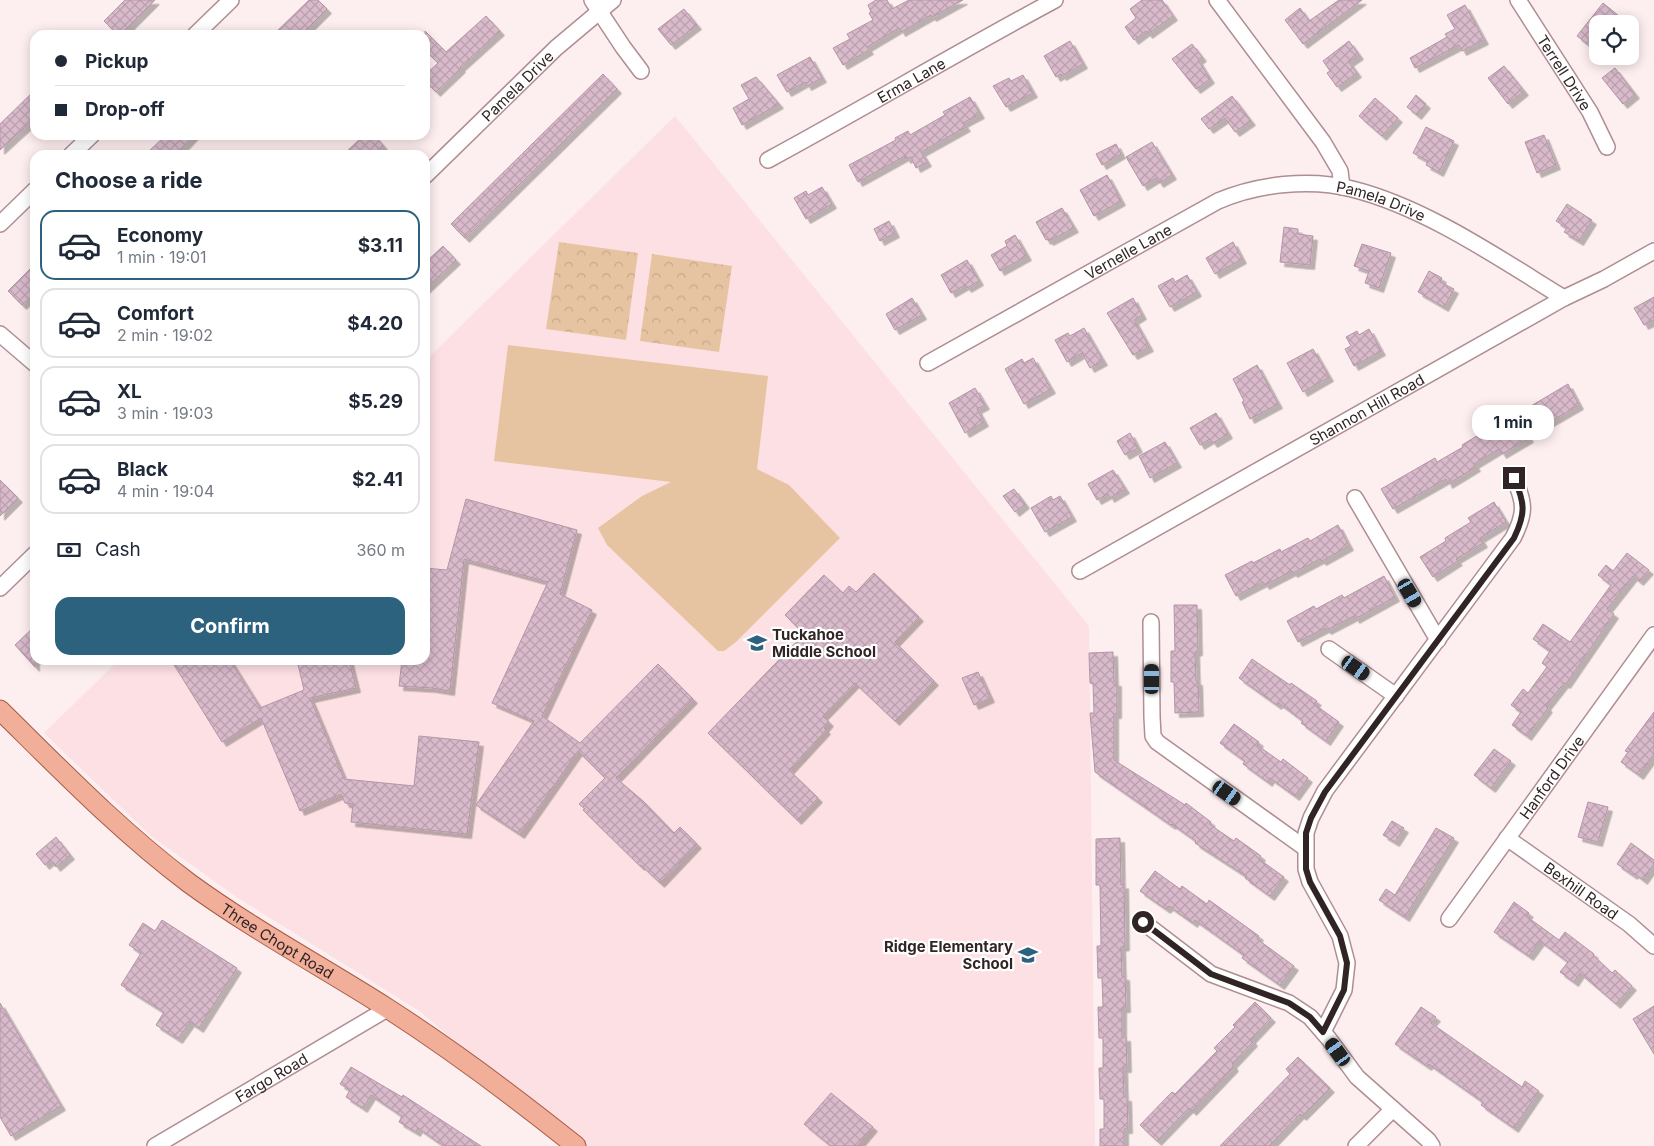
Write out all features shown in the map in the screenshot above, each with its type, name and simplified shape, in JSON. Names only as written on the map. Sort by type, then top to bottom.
[{"type":"main road","name":"Three Chopt Road","points":[[0,710],[140,844],[190,883],[236,915],[387,1009],[513,1096],[576,1146]]},
{"type":"street","points":[[200,30],[231,0]]},
{"type":"street","name":"Pamela Drive","points":[[430,171],[556,48],[596,6],[613,0]]},
{"type":"street","name":"Erma Lane","points":[[768,160],[1055,0]]},
{"type":"street","name":"Pamela Drive","points":[[1217,0],[1323,142],[1340,170],[1342,187],[1375,195],[1428,218],[1481,247],[1564,298]]},
{"type":"street","name":"Terrell Drive","points":[[1518,0],[1590,112],[1607,147]]},
{"type":"street","points":[[596,6],[623,47],[642,71]]},
{"type":"street","points":[[76,150],[87,140]]},
{"type":"street","name":"Vernelle Lane","points":[[928,363],[1218,201],[1240,193],[1272,186],[1320,184],[1342,187]]},
{"type":"street","points":[[0,224],[30,195]]},
{"type":"street","name":"Shannon Hill Road","points":[[1080,571],[1564,298],[1604,279],[1654,251]]},
{"type":"street","points":[[0,334],[30,360]]},
{"type":"street","points":[[1323,1032],[1344,990],[1347,963],[1340,936],[1310,882],[1306,869],[1306,833],[1311,818],[1325,792],[1514,538],[1521,524],[1522,497],[1514,478]]},
{"type":"street","points":[[1355,498],[1438,640]]},
{"type":"street","points":[[0,588],[30,559]]},
{"type":"street","points":[[1151,622],[1152,717],[1153,736],[1157,742],[1305,848]]},
{"type":"street","name":"Hanford Drive","points":[[1448,919],[1654,635]]},
{"type":"street","points":[[1329,649],[1396,696]]},
{"type":"street","name":"Bexhill Road","points":[[1506,838],[1629,924],[1654,946]]},
{"type":"street","points":[[1143,922],[1211,974],[1289,1003],[1310,1017],[1357,1078],[1428,1140],[1432,1146]]},
{"type":"street","name":"Fargo Road","points":[[155,1146],[173,1142],[387,1009]]},
{"type":"street","points":[[1356,1146],[1393,1109]]},
{"type":"shaded area","name":"Tuckahoe Middle School","points":[[675,116],[1089,626],[1095,1146],[576,1146],[421,1012],[238,898],[151,836],[44,733],[114,665],[430,665],[430,356]]},
{"type":"green space","points":[[559,242],[638,253],[626,340],[546,329]]},
{"type":"green space","points":[[652,254],[732,266],[719,352],[640,341]]},
{"type":"green space","points":[[508,345],[768,376],[757,469],[789,485],[840,538],[736,642],[724,651],[718,651],[607,545],[598,528],[642,496],[671,482],[494,461]]},
{"type":"building","points":[[125,0],[155,0],[125,30],[113,30],[104,21]]},
{"type":"building","points":[[309,0],[318,0],[327,9],[306,30],[278,30]]},
{"type":"building","points":[[876,0],[887,0],[892,9],[909,0],[963,0],[901,32],[899,28],[867,47],[869,50],[843,65],[833,48],[850,39],[847,34],[873,20],[869,13],[871,12],[868,5]]},
{"type":"building","points":[[1142,0],[1162,0],[1173,16],[1148,34],[1146,31],[1134,40],[1125,27],[1136,18],[1130,9]]},
{"type":"building","points":[[1339,0],[1362,0],[1303,44],[1285,20],[1300,8],[1309,21]]},
{"type":"building","points":[[1603,3],[1618,15],[1594,15]]},
{"type":"building","points":[[1465,5],[1484,40],[1462,51],[1459,45],[1415,68],[1410,58],[1447,37],[1445,34],[1455,29],[1447,15]]},
{"type":"building","points":[[684,9],[697,25],[671,45],[658,29]]},
{"type":"building","points":[[486,16],[500,31],[460,67],[436,92],[430,86],[430,70],[438,63],[430,55],[430,36],[446,52]]},
{"type":"building","points":[[1589,21],[1589,45],[1577,36]]},
{"type":"building","points":[[1070,41],[1083,64],[1062,76],[1061,74],[1056,77],[1044,56]]},
{"type":"building","points":[[1349,41],[1359,55],[1349,62],[1357,73],[1337,87],[1327,73],[1330,71],[1323,61]]},
{"type":"building","points":[[1192,44],[1202,57],[1198,60],[1210,79],[1196,89],[1172,59]]},
{"type":"building","points":[[810,57],[822,78],[807,86],[805,82],[787,92],[777,75]]},
{"type":"building","points":[[1504,66],[1524,91],[1508,104],[1488,78]]},
{"type":"building","points":[[1615,68],[1635,94],[1623,104],[1602,78]]},
{"type":"building","points":[[603,74],[617,89],[465,238],[451,224]]},
{"type":"building","points":[[1023,75],[1033,93],[1006,107],[993,86],[1009,78],[1011,81]]},
{"type":"building","points":[[756,77],[779,104],[742,125],[733,108],[749,99],[741,85]]},
{"type":"building","points":[[30,95],[30,123],[0,150],[0,124]]},
{"type":"building","points":[[1416,95],[1426,104],[1417,115],[1407,107]]},
{"type":"building","points":[[1232,96],[1251,121],[1235,132],[1225,118],[1209,129],[1201,119]]},
{"type":"building","points":[[970,97],[980,114],[963,123],[966,127],[921,152],[927,162],[916,168],[911,157],[906,159],[905,156],[858,182],[849,165],[896,140],[895,138],[908,131],[910,135],[945,115],[943,112]]},
{"type":"building","points":[[1375,98],[1398,118],[1382,136],[1359,116]]},
{"type":"building","points":[[1426,127],[1454,141],[1439,172],[1426,165],[1428,161],[1413,153]]},
{"type":"building","points":[[1544,135],[1556,165],[1537,173],[1525,142]]},
{"type":"building","points":[[161,140],[189,140],[180,150],[150,150]]},
{"type":"building","points":[[359,140],[378,140],[383,145],[378,150],[348,150]]},
{"type":"building","points":[[1152,142],[1172,175],[1159,183],[1156,178],[1143,186],[1126,157]]},
{"type":"building","points":[[1116,144],[1121,154],[1102,165],[1096,154]]},
{"type":"building","points":[[1107,175],[1121,201],[1094,216],[1080,190]]},
{"type":"building","points":[[822,187],[832,204],[806,219],[794,198],[806,191],[808,195]]},
{"type":"building","points":[[1567,204],[1592,220],[1579,241],[1564,232],[1567,228],[1556,221]]},
{"type":"building","points":[[1062,208],[1074,228],[1049,241],[1048,239],[1046,240],[1036,222]]},
{"type":"building","points":[[889,221],[895,233],[880,241],[874,229]]},
{"type":"building","points":[[1284,227],[1298,229],[1298,234],[1313,236],[1310,265],[1280,262]]},
{"type":"building","points":[[1015,235],[1027,256],[1000,271],[991,255],[1007,246],[1005,241]]},
{"type":"building","points":[[1233,242],[1242,259],[1215,274],[1206,258]]},
{"type":"building","points":[[1362,244],[1391,253],[1379,288],[1365,283],[1369,271],[1354,266]]},
{"type":"building","points":[[443,246],[456,260],[430,284],[430,258]]},
{"type":"building","points":[[967,260],[979,281],[967,288],[965,285],[951,293],[941,275]]},
{"type":"building","points":[[30,269],[30,298],[22,305],[8,291]]},
{"type":"building","points":[[1429,271],[1442,278],[1440,282],[1454,289],[1444,307],[1418,292]]},
{"type":"building","points":[[1187,275],[1197,292],[1170,307],[1158,286],[1173,278],[1175,282]]},
{"type":"building","points":[[1654,297],[1654,320],[1644,325],[1634,308]]},
{"type":"building","points":[[912,298],[922,315],[895,330],[886,314]]},
{"type":"building","points":[[1133,298],[1142,315],[1134,320],[1149,347],[1133,355],[1107,313]]},
{"type":"building","points":[[1084,328],[1103,361],[1090,368],[1082,353],[1067,362],[1055,340],[1068,333],[1070,336]]},
{"type":"building","points":[[1369,329],[1381,351],[1354,366],[1345,349],[1351,346],[1346,337],[1357,331],[1359,335]]},
{"type":"building","points":[[1313,349],[1329,377],[1303,392],[1287,363]]},
{"type":"building","points":[[1033,358],[1051,389],[1024,404],[1005,369],[1022,359],[1024,363]]},
{"type":"building","points":[[1257,365],[1278,404],[1250,419],[1242,402],[1244,401],[1233,379]]},
{"type":"building","points":[[1568,384],[1579,405],[1527,435],[1529,438],[1502,454],[1499,449],[1474,464],[1476,467],[1448,484],[1446,479],[1393,509],[1381,489],[1435,458],[1437,462],[1463,447],[1462,445],[1488,429],[1490,432]]},
{"type":"building","points":[[975,388],[985,405],[977,409],[984,422],[965,433],[949,403]]},
{"type":"building","points":[[1216,413],[1228,434],[1213,443],[1210,439],[1200,445],[1190,428]]},
{"type":"building","points":[[1130,433],[1138,448],[1125,455],[1117,441]]},
{"type":"building","points":[[1165,442],[1177,463],[1150,478],[1139,456]]},
{"type":"building","points":[[1113,470],[1125,489],[1110,498],[1108,494],[1097,500],[1088,484]]},
{"type":"building","points":[[0,480],[18,498],[0,516]]},
{"type":"building","points":[[1014,489],[1025,504],[1015,512],[1003,496]]},
{"type":"building","points":[[1051,496],[1053,500],[1060,496],[1072,517],[1045,532],[1031,508]]},
{"type":"building","points":[[466,499],[577,530],[560,594],[592,610],[542,716],[580,743],[658,664],[693,699],[616,778],[643,801],[674,833],[680,827],[697,844],[660,883],[640,866],[579,804],[605,778],[578,751],[520,834],[476,805],[534,721],[492,703],[548,582],[464,559],[450,691],[399,686],[401,665],[430,665],[430,568],[447,570]]},
{"type":"building","points":[[1494,502],[1506,522],[1480,538],[1483,543],[1456,559],[1458,561],[1433,577],[1420,557],[1446,541],[1445,538],[1471,522],[1468,518]]},
{"type":"building","points":[[1338,525],[1349,546],[1322,561],[1320,559],[1265,585],[1263,582],[1236,596],[1225,575],[1280,549],[1281,552],[1308,538],[1310,541]]},
{"type":"building","points":[[1627,553],[1649,570],[1639,581],[1633,576],[1607,609],[1614,614],[1566,684],[1564,683],[1546,706],[1548,708],[1527,736],[1512,725],[1521,712],[1511,705],[1523,689],[1528,693],[1547,667],[1542,663],[1550,651],[1533,639],[1543,624],[1570,642],[1611,585],[1598,575],[1606,565],[1613,571]]},
{"type":"building","points":[[874,573],[919,617],[895,642],[934,681],[895,721],[855,683],[823,716],[829,722],[824,728],[826,730],[789,770],[818,798],[797,820],[708,733],[804,634],[785,615],[824,575],[843,593],[849,586],[856,592]]},
{"type":"building","points":[[1384,576],[1395,597],[1355,619],[1354,616],[1298,642],[1287,621],[1314,606],[1316,609],[1342,595],[1344,598]]},
{"type":"building","points":[[1174,605],[1197,605],[1198,651],[1195,652],[1199,712],[1175,713],[1174,682],[1171,682],[1171,651],[1175,651]]},
{"type":"building","points":[[30,631],[30,662],[15,645]]},
{"type":"building","points":[[1113,652],[1114,682],[1117,682],[1117,714],[1114,714],[1114,760],[1185,805],[1186,803],[1211,822],[1209,824],[1234,841],[1236,838],[1261,856],[1259,859],[1284,877],[1270,896],[1245,878],[1246,876],[1195,843],[1196,841],[1095,772],[1090,713],[1094,713],[1093,684],[1090,683],[1089,653]]},
{"type":"building","points":[[1252,659],[1317,701],[1314,704],[1339,722],[1326,741],[1301,723],[1303,721],[1279,703],[1277,705],[1239,678]]},
{"type":"building","points":[[174,665],[233,665],[260,708],[304,690],[298,665],[350,665],[356,688],[310,698],[344,779],[414,786],[419,736],[479,742],[467,834],[351,822],[353,804],[345,803],[341,794],[300,811],[261,718],[222,742]]},
{"type":"building","points":[[978,672],[990,698],[974,705],[962,678]]},
{"type":"building","points":[[1654,712],[1654,754],[1639,775],[1621,762],[1628,752],[1625,751]]},
{"type":"building","points":[[1234,724],[1259,742],[1257,745],[1281,762],[1283,759],[1308,778],[1295,796],[1270,778],[1268,782],[1243,764],[1245,761],[1220,743]]},
{"type":"building","points":[[1494,749],[1511,761],[1491,788],[1474,775]]},
{"type":"building","points":[[1588,802],[1608,807],[1598,842],[1578,837]]},
{"type":"building","points":[[1392,821],[1404,828],[1395,842],[1383,835]]},
{"type":"building","points":[[1436,828],[1454,838],[1405,917],[1379,900],[1386,889],[1395,895]]},
{"type":"building","points":[[56,837],[70,855],[56,867],[51,860],[45,865],[36,854]]},
{"type":"building","points":[[1120,838],[1121,885],[1124,884],[1125,946],[1121,947],[1122,976],[1125,976],[1126,1008],[1122,1008],[1122,1037],[1126,1037],[1127,1068],[1123,1068],[1124,1097],[1127,1097],[1128,1129],[1124,1129],[1124,1146],[1100,1146],[1100,1129],[1104,1129],[1104,1099],[1100,1099],[1099,1068],[1103,1068],[1103,1038],[1099,1038],[1098,1007],[1103,1007],[1102,978],[1098,978],[1097,946],[1101,946],[1100,885],[1096,885],[1096,839]]},
{"type":"building","points":[[1631,843],[1654,860],[1654,864],[1643,880],[1617,864]]},
{"type":"building","points":[[1155,871],[1180,889],[1182,886],[1207,904],[1209,900],[1259,936],[1257,939],[1294,966],[1280,985],[1242,958],[1244,955],[1195,920],[1193,923],[1169,906],[1166,909],[1140,891]]},
{"type":"building","points":[[1514,902],[1529,913],[1526,916],[1559,940],[1565,932],[1594,954],[1612,973],[1615,970],[1632,986],[1616,1004],[1580,973],[1574,982],[1560,972],[1568,962],[1540,941],[1529,956],[1494,932]]},
{"type":"building","points":[[162,920],[237,968],[199,1028],[190,1022],[178,1039],[156,1025],[164,1012],[121,985],[141,953],[129,945],[143,923],[155,931]]},
{"type":"building","points":[[1255,1002],[1271,1018],[1251,1039],[1253,1042],[1232,1064],[1234,1067],[1192,1111],[1189,1108],[1157,1141],[1140,1125],[1172,1092],[1175,1094],[1217,1051],[1214,1048],[1235,1027],[1233,1025]]},
{"type":"building","points":[[0,1003],[61,1106],[11,1136],[0,1117]]},
{"type":"building","points":[[1654,1006],[1654,1054],[1633,1019]]},
{"type":"building","points":[[1421,1007],[1436,1017],[1431,1023],[1522,1087],[1525,1081],[1539,1091],[1514,1128],[1481,1105],[1483,1102],[1429,1064],[1427,1066],[1395,1044]]},
{"type":"building","points":[[1298,1057],[1330,1088],[1302,1116],[1300,1114],[1269,1146],[1220,1146],[1290,1074],[1286,1069]]},
{"type":"building","points":[[351,1067],[402,1097],[403,1095],[481,1146],[444,1146],[418,1128],[416,1132],[399,1122],[402,1116],[371,1095],[363,1108],[346,1097],[350,1090],[340,1084]]},
{"type":"building","points":[[831,1093],[873,1127],[857,1146],[831,1146],[804,1124]]},
{"type":"place","name":"Tuckahoe Middle School","points":[[757,643]]},
{"type":"place","name":"Ridge Elementary School","points":[[1028,955]]},
{"type":"route","points":[[1143,922],[1211,974],[1289,1003],[1310,1017],[1323,1032],[1344,990],[1347,963],[1340,936],[1310,882],[1306,869],[1306,833],[1311,818],[1325,792],[1514,538],[1521,524],[1522,510],[1522,497],[1514,478]]}]
